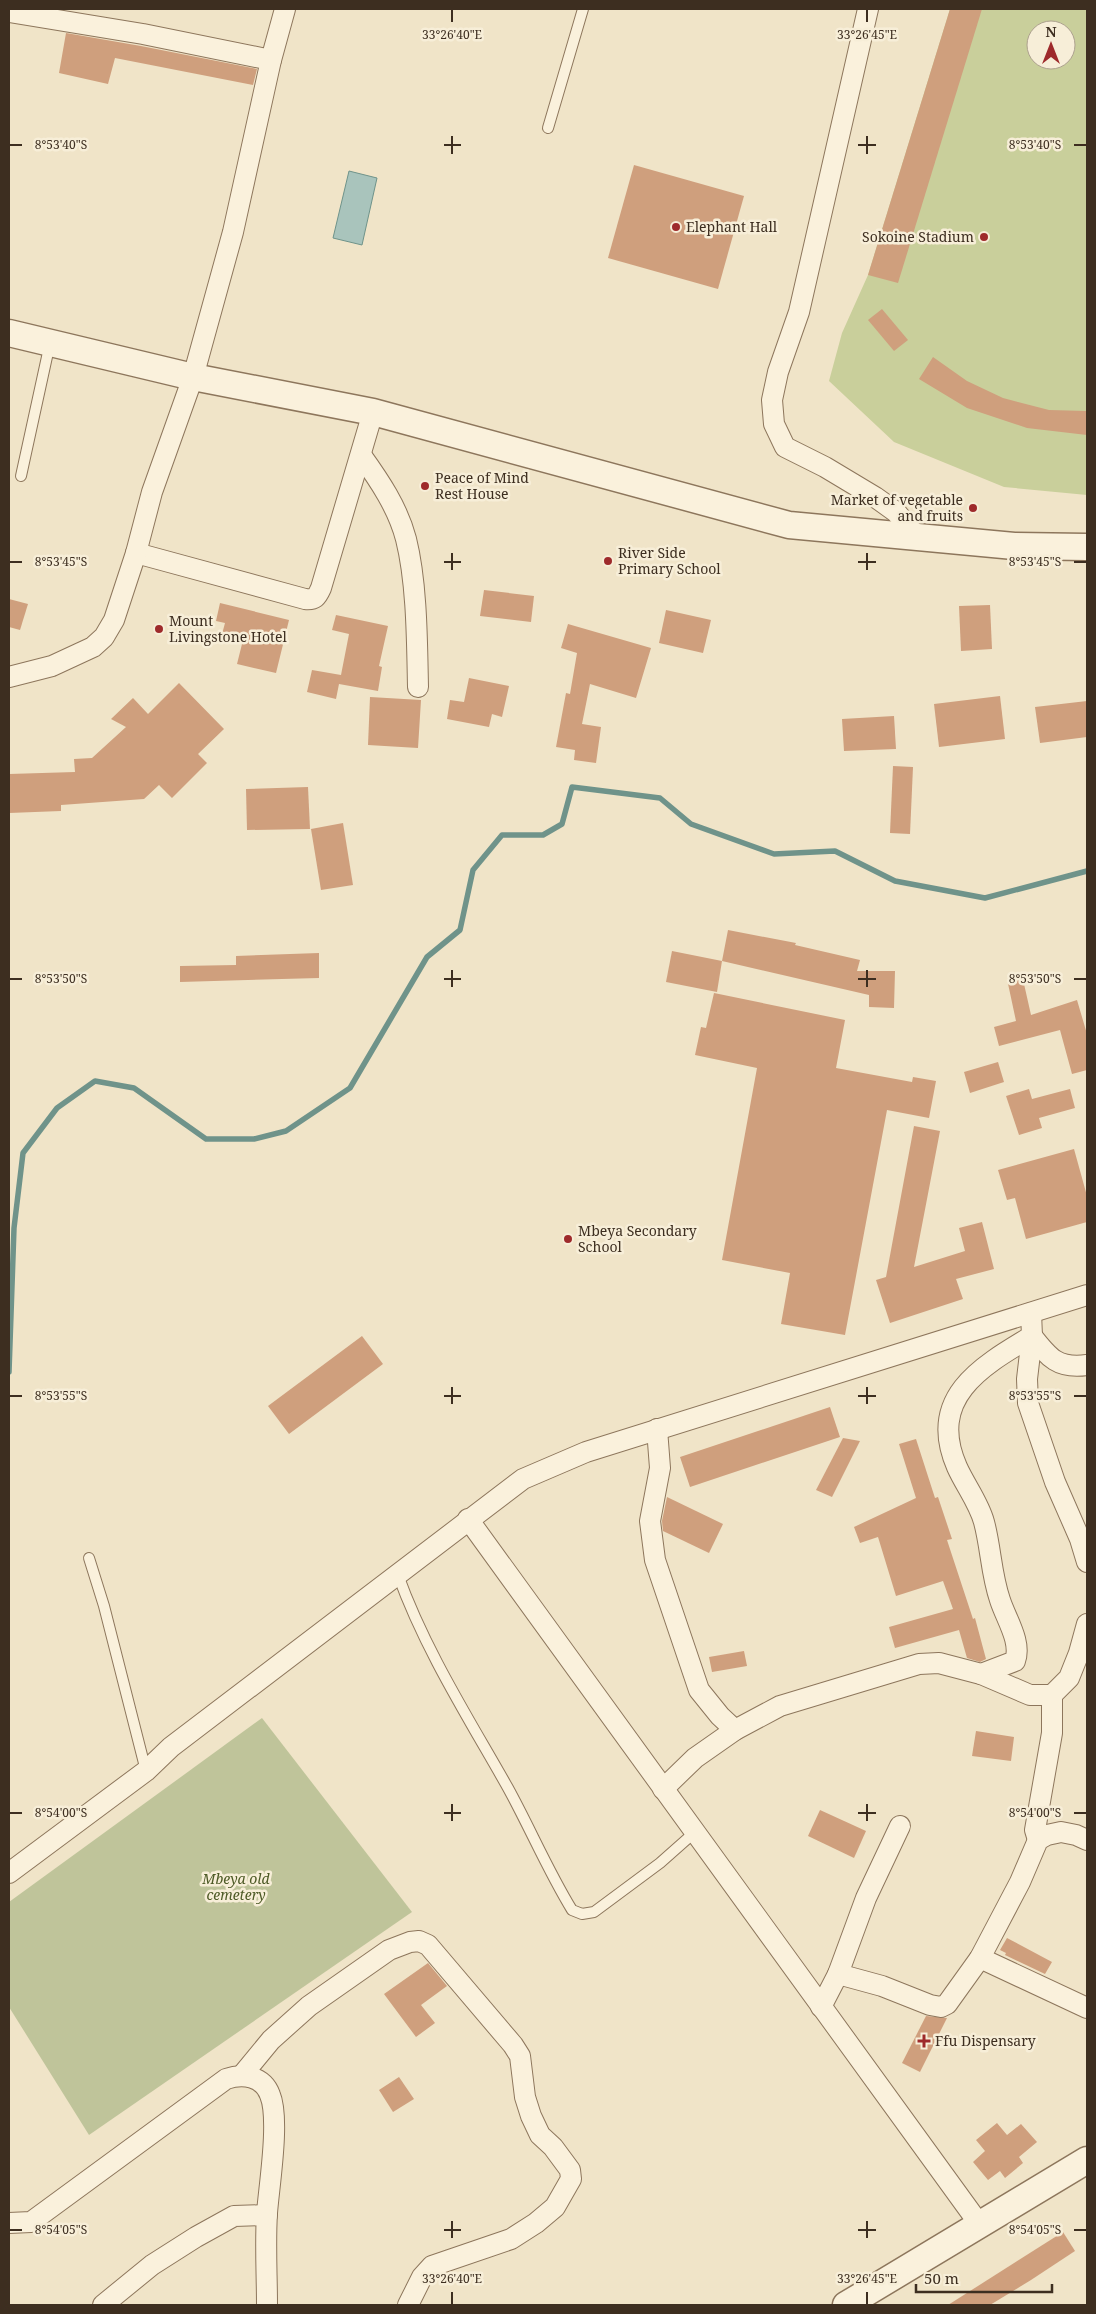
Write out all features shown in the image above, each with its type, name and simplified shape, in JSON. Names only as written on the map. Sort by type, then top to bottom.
[{"type":"street","points":[[9,677],[52,666],[93,647],[104,637],[114,620],[136,553],[152,492],[193,377],[232,232],[271,60],[285,9]]},
{"type":"street","points":[[868,9],[799,312],[778,372],[772,400],[774,424],[785,447],[825,467],[875,497],[896,512],[918,538]]},
{"type":"street","points":[[9,12],[143,34],[271,60]]},
{"type":"street","points":[[9,333],[193,377],[373,412],[789,525],[1014,546],[1087,547]]},
{"type":"street","points":[[136,553],[305,600],[313,600],[321,588],[373,412]]},
{"type":"street","points":[[361,455],[390,499],[406,538],[414,608],[418,687]]},
{"type":"street","points":[[9,1873],[146,1771],[171,1747],[523,1478],[586,1452],[1087,1295]]},
{"type":"street","points":[[1031,1313],[1032,1336],[1027,1379],[1028,1404],[1055,1482],[1080,1540],[1087,1562]]},
{"type":"street","points":[[1032,1336],[1048,1355],[1062,1365],[1072,1367],[1087,1365]]},
{"type":"street","points":[[981,1674],[1011,1665],[1015,1661],[1018,1648],[1000,1599],[990,1563],[984,1521],[956,1466],[948,1429],[948,1418],[952,1407],[974,1375],[995,1358],[1032,1336]]},
{"type":"street","points":[[657,1429],[660,1468],[650,1521],[655,1560],[700,1690],[720,1716],[735,1730]]},
{"type":"street","points":[[468,1519],[980,2225]]},
{"type":"street","points":[[1038,1840],[1035,1830],[1051,1742],[1052,1695],[1069,1678],[1079,1653],[1087,1624]]},
{"type":"street","points":[[663,1789],[695,1758],[735,1730],[780,1706],[919,1664],[939,1663],[981,1674],[1030,1695],[1052,1695]]},
{"type":"street","points":[[821,2007],[838,1974],[856,1921],[900,1826]]},
{"type":"street","points":[[838,1974],[882,1986],[930,2005],[941,2007],[947,2004],[980,1958],[1020,1882],[1038,1840],[1047,1835],[1061,1832],[1076,1835],[1087,1840]]},
{"type":"street","points":[[9,2223],[31,2222],[226,2079],[243,2074],[271,2040],[309,2006],[389,1950],[418,1941],[428,1945],[513,2045],[520,2056],[525,2097],[531,2116],[540,2135],[553,2147],[570,2170],[571,2179],[555,2207],[536,2223],[511,2239],[432,2266],[422,2276],[408,2305]]},
{"type":"street","points":[[980,1958],[1087,2008]]},
{"type":"street","points":[[243,2074],[256,2079],[265,2086],[271,2096],[274,2137],[267,2215],[267,2305]]},
{"type":"street","points":[[846,2305],[1087,2160]]},
{"type":"street","points":[[103,2305],[152,2265],[234,2216],[267,2215]]},
{"type":"lane","points":[[548,128],[583,9]]},
{"type":"lane","points":[[22,476],[50,343]]},
{"type":"lane","points":[[89,1558],[104,1606],[146,1771]]},
{"type":"lane","points":[[398,1575],[410,1609],[427,1642],[572,1910],[582,1914],[594,1912],[660,1863],[695,1832]]},
{"type":"green space","name":"Sokoine Stadium","points":[[950,9],[1087,9],[1087,495],[1004,487],[894,442],[829,381],[842,333],[868,275]]},
{"type":"green space","name":"Mbeya old cemetery","points":[[262,1718],[412,1912],[89,2135],[9,2007],[9,1902]]},
{"type":"water","points":[[349,171],[377,178],[362,245],[333,238]]},
{"type":"building","points":[[950,9],[982,9],[898,283],[868,275]]},
{"type":"building","points":[[66,33],[257,69],[253,85],[115,58],[108,84],[59,73]]},
{"type":"building","name":"Elephant Hall","points":[[634,165],[744,196],[718,289],[608,258]]},
{"type":"building","points":[[882,309],[908,340],[894,351],[868,320]]},
{"type":"building","points":[[933,357],[967,381],[1003,398],[1049,410],[1087,411],[1087,435],[1027,428],[967,408],[919,379]]},
{"type":"building","points":[[484,590],[534,596],[531,622],[480,616]]},
{"type":"building","points":[[9,599],[28,604],[20,630],[9,627]]},
{"type":"building","points":[[220,603],[289,620],[276,673],[237,664],[242,644],[221,638],[225,623],[216,621]]},
{"type":"building","points":[[990,605],[992,649],[961,651],[959,606]]},
{"type":"building","points":[[666,610],[711,620],[703,653],[659,643]]},
{"type":"building","points":[[336,615],[388,626],[379,666],[382,667],[378,691],[339,684],[336,699],[307,692],[312,670],[341,675],[349,634],[332,630]]},
{"type":"building","points":[[568,624],[651,648],[636,698],[590,684],[582,724],[601,727],[596,763],[574,760],[575,750],[556,747],[566,693],[570,694],[577,653],[561,648]]},
{"type":"building","points":[[469,678],[509,686],[502,717],[492,714],[489,727],[447,719],[450,700],[464,702]]},
{"type":"building","points":[[179,683],[224,729],[198,754],[207,763],[172,798],[159,785],[144,799],[61,805],[61,811],[9,813],[9,774],[75,772],[74,759],[92,758],[126,727],[111,719],[133,698],[148,714]]},
{"type":"building","points":[[1000,696],[1005,739],[939,747],[934,704]]},
{"type":"building","points":[[370,697],[421,700],[418,748],[368,745]]},
{"type":"building","points":[[1087,701],[1087,737],[1040,743],[1035,707]]},
{"type":"building","points":[[894,716],[896,749],[844,751],[842,719]]},
{"type":"building","points":[[893,766],[913,767],[910,834],[890,833]]},
{"type":"building","points":[[308,787],[310,829],[247,830],[246,789]]},
{"type":"building","points":[[343,823],[353,885],[321,890],[311,829]]},
{"type":"building","points":[[728,930],[796,943],[795,945],[860,960],[857,971],[895,971],[894,1008],[869,1007],[869,995],[722,961]]},
{"type":"building","points":[[672,951],[722,961],[717,992],[666,982]]},
{"type":"building","points":[[319,953],[319,978],[180,982],[180,966],[236,965],[236,956]]},
{"type":"building","points":[[1022,975],[1031,1015],[1077,1000],[1087,1034],[1087,1070],[1072,1074],[1060,1030],[999,1046],[994,1027],[1016,1021],[1007,979]]},
{"type":"building","points":[[714,993],[845,1020],[836,1068],[912,1082],[913,1077],[936,1081],[929,1118],[887,1110],[845,1335],[781,1324],[790,1273],[722,1260],[757,1068],[695,1055],[701,1027],[706,1028]]},
{"type":"building","points":[[998,1062],[1004,1082],[970,1093],[964,1072]]},
{"type":"building","points":[[1029,1089],[1032,1099],[1070,1089],[1075,1108],[1039,1118],[1042,1128],[1019,1135],[1006,1096]]},
{"type":"building","points":[[914,1126],[940,1131],[914,1267],[965,1251],[959,1228],[982,1222],[994,1269],[956,1279],[963,1299],[890,1323],[876,1280],[886,1277]]},
{"type":"building","points":[[1074,1149],[1087,1196],[1087,1222],[1026,1239],[1015,1198],[1007,1200],[998,1170]]},
{"type":"building","points":[[362,1336],[383,1364],[289,1434],[268,1406]]},
{"type":"building","points":[[830,1407],[840,1437],[690,1487],[680,1457]]},
{"type":"building","points":[[843,1438],[860,1441],[832,1497],[816,1490]]},
{"type":"building","points":[[916,1439],[935,1498],[938,1497],[952,1539],[947,1540],[973,1619],[975,1618],[986,1659],[980,1662],[967,1658],[959,1630],[895,1648],[889,1627],[953,1609],[943,1581],[896,1596],[878,1537],[860,1543],[854,1527],[916,1498],[899,1444]]},
{"type":"building","points":[[667,1497],[723,1524],[709,1553],[663,1531],[662,1521]]},
{"type":"building","points":[[744,1651],[747,1666],[712,1672],[709,1657]]},
{"type":"building","points":[[976,1731],[1014,1737],[1011,1761],[972,1756]]},
{"type":"building","points":[[820,1810],[866,1831],[854,1858],[808,1836]]},
{"type":"building","points":[[1007,1938],[1052,1962],[1045,1974],[1005,1955],[1006,1953],[1000,1950]]},
{"type":"building","points":[[428,1963],[447,1986],[421,2005],[435,2023],[416,2037],[384,1994]]},
{"type":"building","name":"Ffu Dispensary","points":[[926,2016],[947,2018],[920,2072],[902,2063]]},
{"type":"building","points":[[399,2077],[414,2099],[393,2112],[379,2090]]},
{"type":"building","points":[[997,2123],[1007,2135],[1021,2124],[1037,2142],[1019,2157],[1023,2163],[1005,2178],[1000,2171],[988,2180],[973,2162],[985,2151],[976,2140]]},
{"type":"building","points":[[1063,2232],[1075,2251],[1031,2280],[990,2305],[948,2305]]},
{"type":"waterway","points":[[9,1372],[14,1228],[23,1153],[57,1108],[95,1081],[134,1088],[206,1139],[254,1139],[286,1131],[350,1088],[427,957],[460,930],[473,870],[502,835],[543,835],[562,824],[572,787],[660,798],[691,824],[774,854],[835,851],[895,881],[985,898],[1087,871]]},
{"type":"place","name":"Elephant Hall","points":[[676,227]]},
{"type":"place","name":"Sokoine Stadium","points":[[984,237]]},
{"type":"place","name":"Peace of Mind Rest House","points":[[425,486]]},
{"type":"place","name":"Market of vegetable and fruits","points":[[973,508]]},
{"type":"place","name":"River Side Primary School","points":[[608,561]]},
{"type":"place","name":"Mount Livingstone Hotel","points":[[159,629]]},
{"type":"place","name":"Mbeya Secondary School","points":[[568,1239]]},
{"type":"place","name":"Ffu Dispensary","points":[[924,2041]]}]
